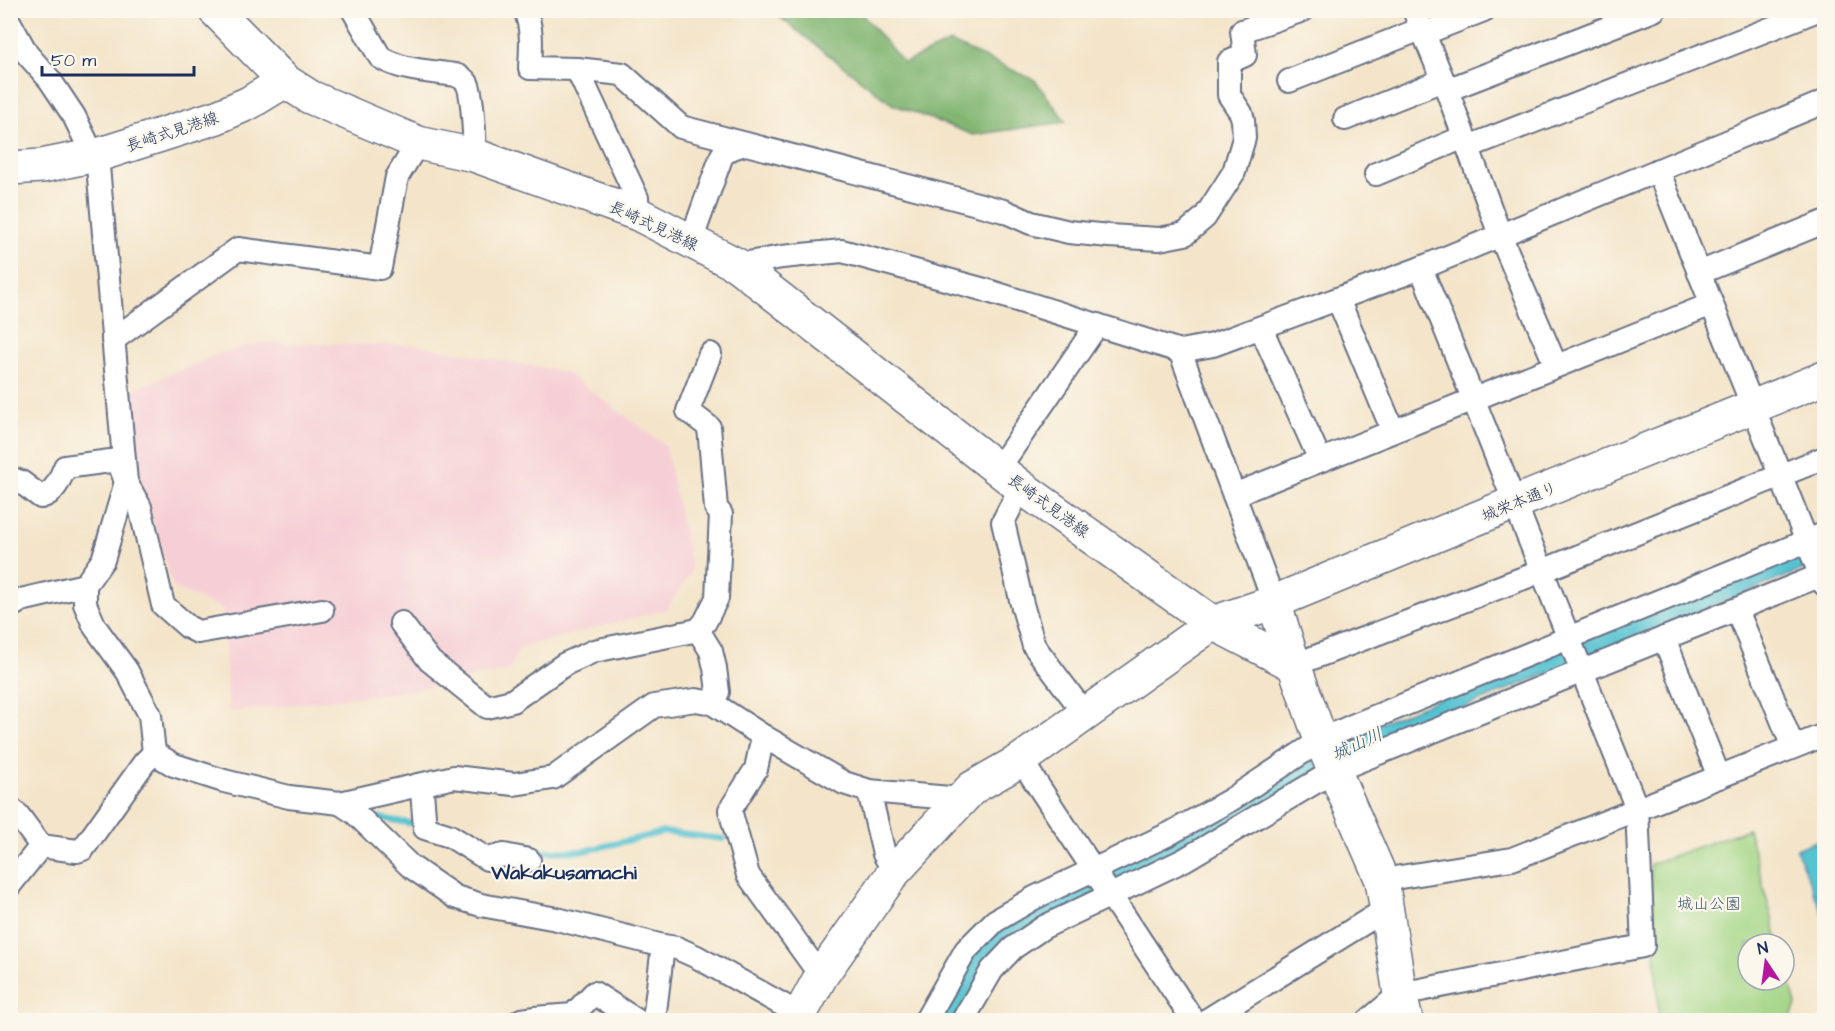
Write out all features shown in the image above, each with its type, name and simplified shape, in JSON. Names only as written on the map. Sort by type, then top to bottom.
[{"type":"main road","points":[[215,10],[285,81]]},
{"type":"main road","name":"長崎式見港線","points":[[10,168],[42,166],[93,155],[217,117],[249,103],[285,81],[310,98],[418,143],[474,155],[638,214],[737,265],[1010,477],[1213,623],[1294,665]]},
{"type":"main road","name":"城栄本通り","points":[[799,1018],[821,975],[894,872],[972,788],[1021,760],[1213,623],[1275,602],[1824,378]]},
{"type":"main road","points":[[1275,602],[1294,665],[1385,894],[1403,1007]]},
{"type":"street","points":[[352,10],[380,57],[417,69],[460,76],[468,84],[473,119],[474,155]]},
{"type":"street","points":[[525,10],[532,37],[530,68],[577,69],[622,74],[681,127],[1004,211],[1032,223],[1069,232],[1159,239],[1185,234],[1204,217],[1234,172],[1244,138],[1243,120],[1235,102],[1229,95],[1229,62],[1245,55],[1242,31],[1303,10]]},
{"type":"street","points":[[1289,81],[1419,24],[1484,10]]},
{"type":"street","points":[[1345,119],[1654,10]]},
{"type":"street","points":[[1376,174],[1818,10]]},
{"type":"street","points":[[10,23],[27,54],[50,80],[74,116],[93,155],[126,482],[103,560],[85,585],[85,604],[95,627],[127,671],[150,715],[154,753]]},
{"type":"street","points":[[1419,24],[1445,85],[1500,235],[1556,366]]},
{"type":"street","points":[[577,69],[636,198],[638,214]]},
{"type":"street","points":[[737,265],[782,257],[842,251],[985,290],[1180,351],[1214,345],[1421,268],[1824,102]]},
{"type":"street","points":[[113,340],[238,249],[380,268],[397,177],[418,143]]},
{"type":"street","points":[[691,241],[722,155],[732,148],[745,144]]},
{"type":"street","points":[[926,1020],[966,950],[995,921],[1034,898],[1169,834],[1232,799],[1328,755],[1581,670],[1823,577],[1813,539],[1781,476],[1658,170]]},
{"type":"street","points":[[1700,273],[1824,222]]},
{"type":"street","points":[[1369,1020],[1403,1007],[1643,946],[1636,809],[1421,268]]},
{"type":"street","points":[[1338,299],[1393,431]]},
{"type":"street","points":[[1234,495],[1712,304]]},
{"type":"street","points":[[1085,714],[1035,646],[1022,604],[1003,522],[1010,477],[1097,325]]},
{"type":"street","points":[[1261,328],[1320,460]]},
{"type":"street","points":[[1180,351],[1275,602]]},
{"type":"street","points":[[401,623],[430,661],[487,707],[512,701],[565,664],[594,651],[698,630],[705,622],[717,598],[721,514],[716,508],[709,427],[688,411],[710,354]]},
{"type":"street","points":[[1294,665],[1542,571],[1824,458]]},
{"type":"street","points":[[10,478],[21,482],[41,496],[48,495],[58,483],[65,467],[118,460],[126,482],[140,507],[163,605],[188,627],[198,632],[322,610]]},
{"type":"street","points":[[963,1020],[992,970],[1013,948],[1044,927],[1184,860],[1328,755],[1352,726],[1569,640],[1813,539]]},
{"type":"street","points":[[10,607],[21,600],[85,585]]},
{"type":"street","points":[[1737,610],[1793,747]]},
{"type":"street","points":[[698,630],[711,651],[715,668],[718,692],[712,703]]},
{"type":"street","points":[[1664,638],[1719,777]]},
{"type":"street","points":[[154,753],[174,765],[224,781],[289,797],[340,803],[454,777],[514,784],[554,778],[654,706],[696,700],[712,703],[844,783],[869,791],[962,799]]},
{"type":"street","points":[[1207,1020],[1385,894],[1512,859],[1824,735]]},
{"type":"street","points":[[763,736],[756,769],[730,810],[748,875],[821,975]]},
{"type":"street","points":[[10,808],[41,846],[77,851],[83,849],[144,763],[154,753]]},
{"type":"street","points":[[1021,760],[1193,1020]]},
{"type":"street","points":[[418,785],[422,791],[425,828],[450,836],[487,859],[504,855],[528,860]]},
{"type":"street","points":[[869,791],[884,854],[894,872]]},
{"type":"street","points":[[340,803],[355,813],[410,866],[455,897],[481,905],[557,919],[677,948],[697,957],[799,1018]]},
{"type":"street","points":[[10,885],[41,846]]},
{"type":"street","points":[[654,1020],[663,946]]},
{"type":"street","points":[[521,1020],[573,1016],[594,993],[636,1020]]},
{"type":"shaded area","points":[[261,343],[417,345],[565,372],[665,445],[692,571],[667,609],[519,648],[509,670],[408,691],[229,712],[222,609],[173,587],[138,471],[132,390],[221,353]]},
{"type":"green space","points":[[767,11],[859,11],[904,63],[950,42],[1035,80],[1066,122],[973,135],[892,104],[773,12]]},
{"type":"green space","name":"城山公園","points":[[1748,829],[1776,932],[1736,932],[1736,992],[1792,992],[1796,1005],[1790,1020],[1659,1020],[1650,864]]},
{"type":"water","name":"城山川","points":[[1824,542],[1824,561],[1352,753],[1244,820],[1044,922],[957,1020],[933,1020],[970,954],[996,927],[1349,736]]},
{"type":"water","points":[[1824,838],[1824,917],[1796,849]]},
{"type":"waterway","points":[[380,818],[420,825]]},
{"type":"waterway","points":[[531,852],[584,851],[664,832],[724,839]]},
{"type":"district","name":"Wakakusamachi","points":[[564,872]]}]
